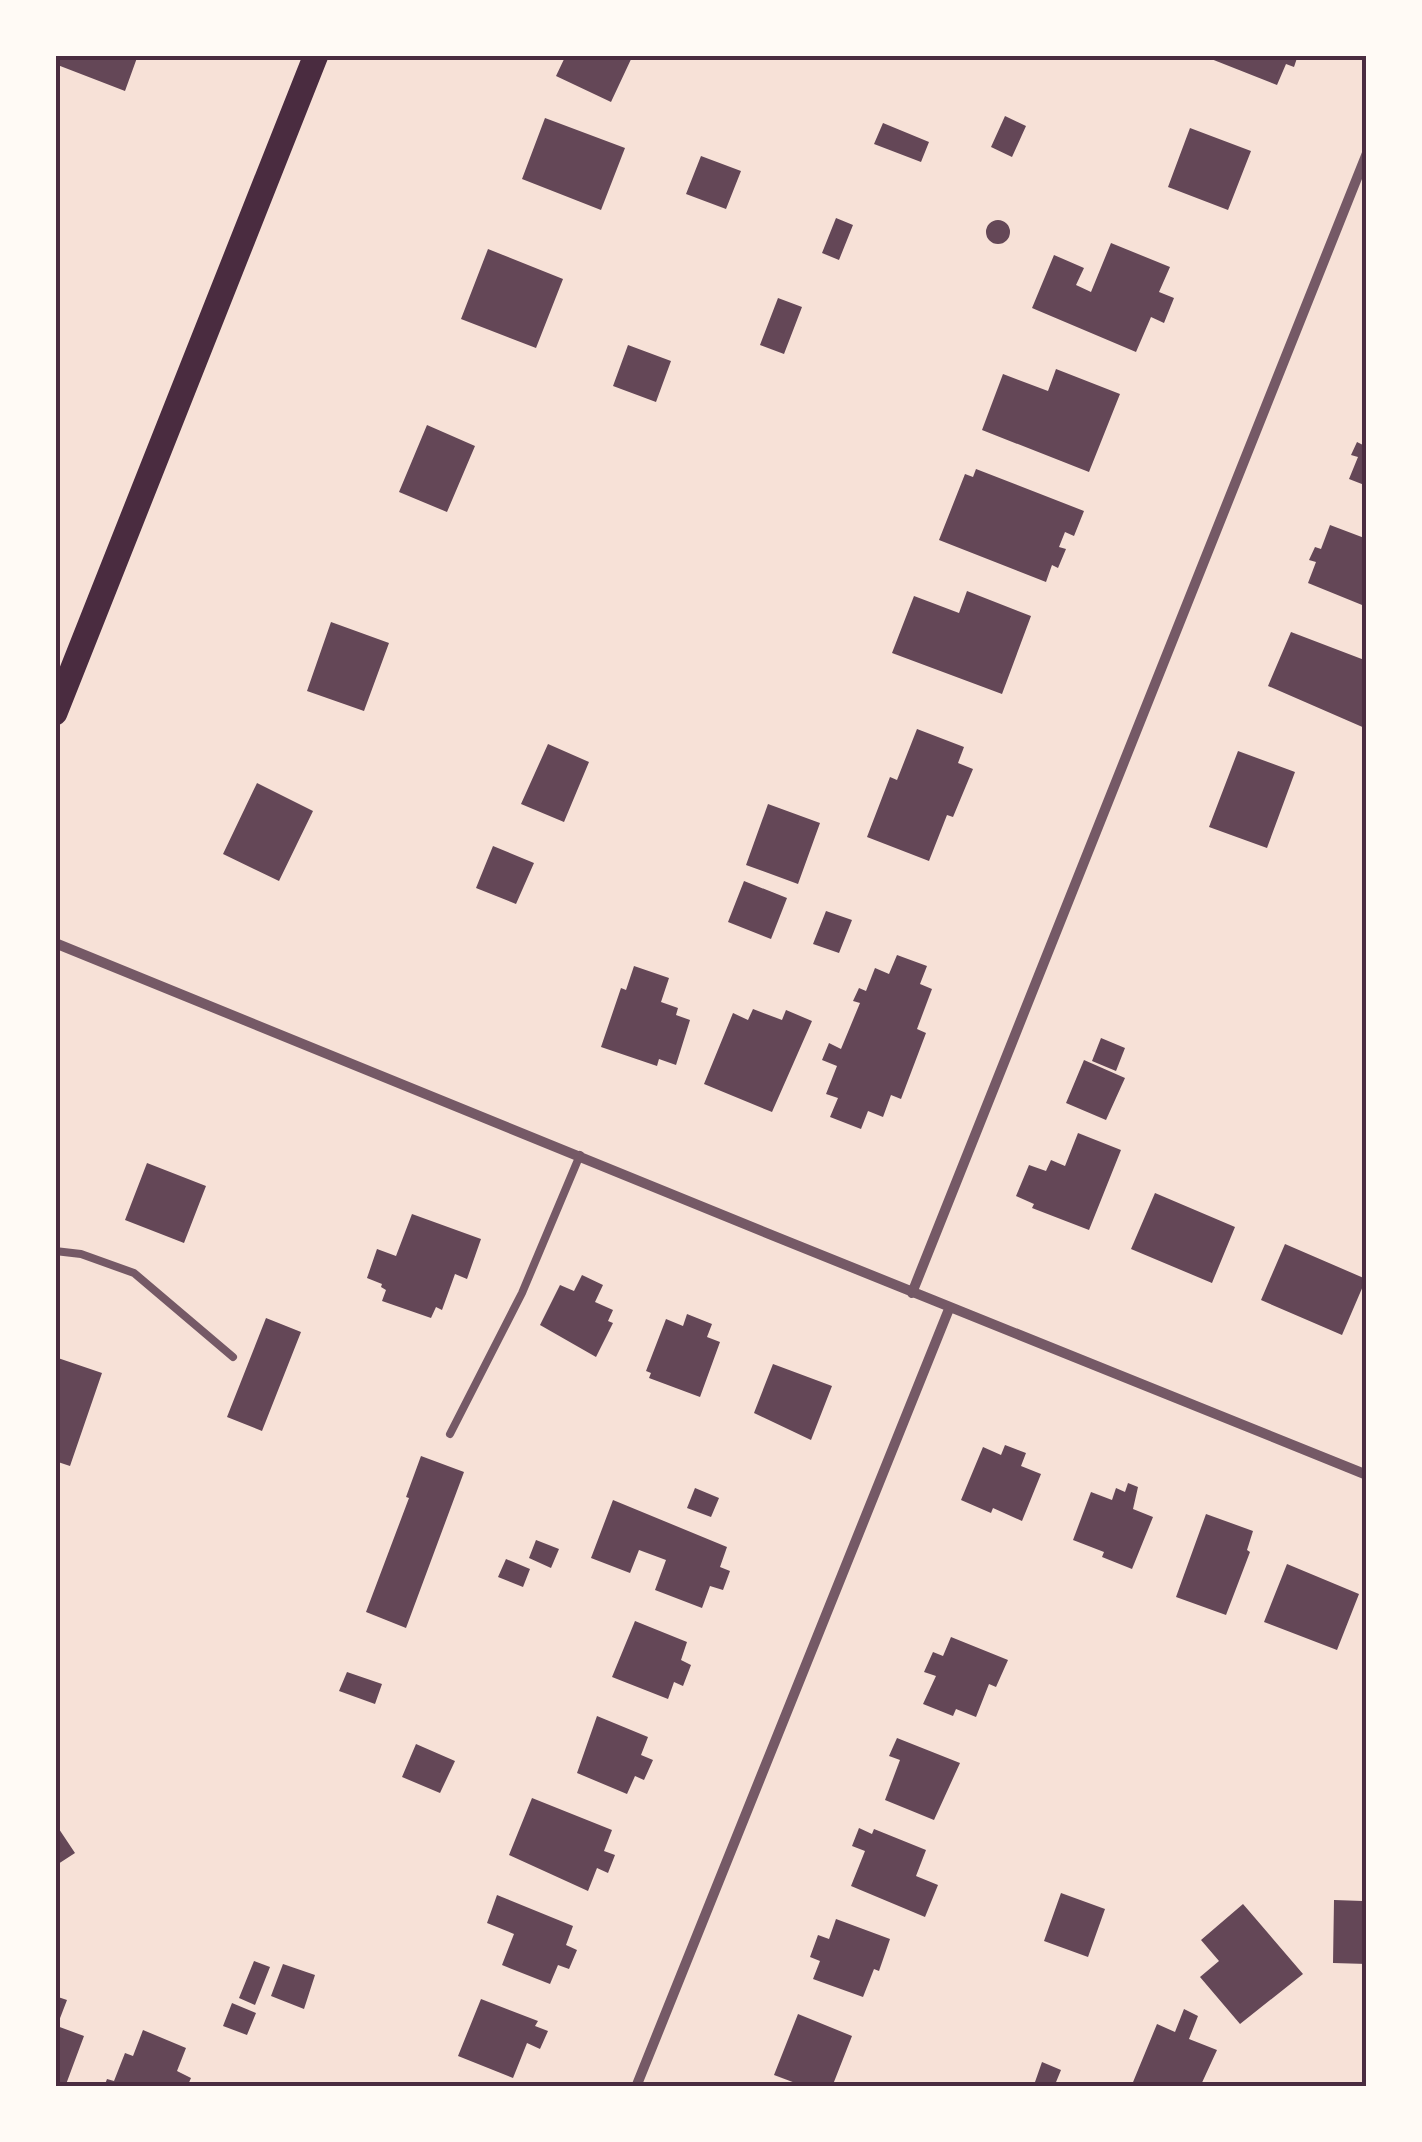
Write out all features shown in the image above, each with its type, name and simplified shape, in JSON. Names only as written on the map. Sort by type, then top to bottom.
[{"type":"main road","points":[[55,714],[316,55]]},
{"type":"street","points":[[912,1293],[1367,153]]},
{"type":"street","points":[[55,943],[948,1309],[1367,1475]]},
{"type":"street","points":[[636,2087],[948,1309]]},
{"type":"lane","points":[[450,1434],[522,1293],[580,1155]]},
{"type":"lane","points":[[55,1250],[82,1254],[134,1273],[233,1357]]},
{"type":"building","points":[[55,55],[138,55],[125,91],[55,64]]},
{"type":"building","points":[[566,55],[633,55],[611,102],[556,76]]},
{"type":"building","points":[[1201,55],[1298,55],[1294,67],[1286,64],[1277,85]]},
{"type":"building","points":[[1005,116],[1026,126],[1012,157],[991,147]]},
{"type":"building","points":[[545,118],[625,148],[601,210],[522,179]]},
{"type":"building","points":[[883,123],[929,142],[921,162],[874,144]]},
{"type":"building","points":[[1190,128],[1251,151],[1228,210],[1168,187]]},
{"type":"building","points":[[701,156],[741,171],[726,209],[686,194]]},
{"type":"building","points":[[836,218],[853,225],[839,260],[822,253]]},
{"type":"building","points":[[998,220],[1007,223],[1007,241],[998,244],[989,241],[986,232],[989,223]]},
{"type":"building","points":[[1111,243],[1170,267],[1159,292],[1174,298],[1164,323],[1151,317],[1136,352],[1032,308],[1054,255],[1084,268],[1076,285],[1091,292]]},
{"type":"building","points":[[488,249],[563,279],[536,348],[461,319]]},
{"type":"building","points":[[778,298],[802,307],[784,354],[760,345]]},
{"type":"building","points":[[628,345],[671,361],[656,402],[613,386]]},
{"type":"building","points":[[1056,369],[1120,394],[1089,472],[982,430],[1003,374],[1048,391]]},
{"type":"building","points":[[427,425],[475,446],[447,512],[399,492]]},
{"type":"building","points":[[1367,436],[1367,486],[1349,479],[1358,457],[1351,455],[1357,442],[1363,445]]},
{"type":"building","points":[[976,469],[1084,511],[1074,536],[1065,532],[1059,547],[1066,549],[1058,568],[1052,565],[1046,582],[939,540],[965,474],[973,477]]},
{"type":"building","points":[[1330,525],[1367,539],[1367,607],[1308,583],[1316,562],[1309,560],[1315,547],[1321,549]]},
{"type":"building","points":[[967,591],[1031,616],[1002,694],[892,653],[914,596],[959,613]]},
{"type":"building","points":[[331,622],[389,643],[364,711],[307,691]]},
{"type":"building","points":[[1291,632],[1367,661],[1367,729],[1268,686]]},
{"type":"building","points":[[917,729],[964,747],[958,763],[973,769],[953,817],[947,815],[929,861],[867,837],[890,777],[897,780]]},
{"type":"building","points":[[548,744],[589,762],[564,822],[521,804]]},
{"type":"building","points":[[1238,751],[1295,772],[1267,848],[1209,827]]},
{"type":"building","points":[[257,783],[313,811],[279,881],[223,854]]},
{"type":"building","points":[[768,804],[820,823],[798,884],[746,865]]},
{"type":"building","points":[[493,846],[534,863],[516,904],[476,888]]},
{"type":"building","points":[[744,881],[787,898],[771,939],[728,922]]},
{"type":"building","points":[[826,911],[852,920],[839,953],[813,944]]},
{"type":"building","points":[[897,955],[927,966],[920,984],[932,989],[917,1029],[926,1033],[901,1099],[891,1095],[883,1117],[868,1111],[861,1129],[830,1117],[838,1098],[826,1094],[837,1066],[822,1060],[829,1043],[841,1049],[860,1003],[853,1001],[859,988],[866,991],[875,968],[889,974]]},
{"type":"building","points":[[634,966],[669,978],[661,1002],[678,1008],[676,1015],[690,1020],[676,1065],[659,1059],[657,1066],[601,1047],[621,988],[626,990]]},
{"type":"building","points":[[753,1009],[782,1020],[786,1010],[812,1021],[772,1112],[704,1084],[733,1013],[748,1020]]},
{"type":"building","points":[[1101,1038],[1125,1048],[1116,1071],[1092,1061]]},
{"type":"building","points":[[1084,1060],[1125,1078],[1106,1120],[1066,1103]]},
{"type":"building","points":[[1078,1133],[1121,1150],[1089,1230],[1032,1208],[1034,1204],[1016,1196],[1029,1165],[1046,1171],[1051,1160],[1065,1166]]},
{"type":"building","points":[[147,1163],[206,1186],[184,1243],[125,1220]]},
{"type":"building","points":[[1155,1193],[1235,1227],[1212,1283],[1131,1249]]},
{"type":"building","points":[[412,1214],[481,1239],[467,1279],[455,1274],[442,1310],[436,1307],[431,1318],[382,1301],[386,1290],[367,1278],[377,1249],[396,1256]]},
{"type":"building","points":[[1285,1244],[1366,1279],[1342,1335],[1261,1300]]},
{"type":"building","points":[[582,1275],[603,1285],[595,1302],[613,1310],[608,1321],[613,1323],[596,1357],[540,1325],[560,1285],[574,1291]]},
{"type":"building","points":[[687,1314],[712,1324],[707,1337],[720,1342],[700,1397],[649,1378],[651,1373],[646,1371],[666,1319],[683,1326]]},
{"type":"building","points":[[266,1318],[301,1332],[262,1431],[227,1417]]},
{"type":"building","points":[[55,1357],[102,1373],[70,1466],[55,1461]]},
{"type":"building","points":[[773,1364],[832,1386],[811,1440],[754,1413]]},
{"type":"building","points":[[1005,1445],[1026,1453],[1021,1466],[1041,1474],[1022,1521],[961,1500],[983,1447],[1001,1455]]},
{"type":"building","points":[[421,1456],[464,1472],[406,1628],[366,1612]]},
{"type":"building","points":[[1128,1483],[1138,1487],[1133,1509],[1153,1517],[1132,1569],[1073,1540],[1091,1492],[1112,1500],[1116,1488],[1125,1492]]},
{"type":"building","points":[[695,1488],[719,1498],[711,1517],[687,1508]]},
{"type":"building","points":[[613,1500],[727,1547],[720,1567],[730,1571],[723,1590],[710,1586],[702,1608],[655,1590],[666,1560],[639,1550],[630,1573],[591,1558]]},
{"type":"building","points":[[1206,1514],[1253,1531],[1247,1550],[1250,1552],[1226,1615],[1176,1597]]},
{"type":"building","points":[[536,1540],[559,1549],[551,1568],[529,1558]]},
{"type":"building","points":[[506,1559],[530,1569],[523,1587],[498,1577]]},
{"type":"building","points":[[1287,1564],[1359,1594],[1337,1650],[1264,1622]]},
{"type":"building","points":[[635,1621],[687,1642],[681,1660],[691,1665],[683,1686],[674,1682],[668,1699],[612,1677]]},
{"type":"building","points":[[951,1637],[1008,1660],[996,1687],[989,1684],[976,1717],[956,1709],[953,1716],[923,1704],[936,1676],[924,1672],[933,1652],[943,1656]]},
{"type":"building","points":[[347,1672],[382,1684],[375,1704],[339,1691]]},
{"type":"building","points":[[597,1716],[648,1737],[641,1755],[653,1760],[644,1780],[635,1776],[627,1794],[577,1773]]},
{"type":"building","points":[[897,1738],[960,1763],[934,1820],[885,1800],[900,1760],[889,1756]]},
{"type":"building","points":[[416,1744],[455,1761],[440,1793],[402,1777]]},
{"type":"building","points":[[532,1798],[612,1830],[604,1851],[615,1855],[608,1873],[597,1868],[588,1891],[509,1855]]},
{"type":"building","points":[[859,1828],[872,1834],[874,1829],[926,1850],[916,1876],[938,1885],[925,1917],[851,1886],[865,1851],[852,1846]]},
{"type":"building","points":[[59,1829],[75,1853],[55,1866],[55,1832]]},
{"type":"building","points":[[1061,1893],[1105,1909],[1088,1957],[1044,1941]]},
{"type":"building","points":[[497,1895],[573,1926],[566,1945],[577,1950],[569,1969],[558,1965],[550,1984],[502,1965],[514,1934],[487,1923]]},
{"type":"building","points":[[1364,1895],[1367,1964],[1333,1963],[1334,1900],[1363,1901]]},
{"type":"building","points":[[1243,1904],[1303,1974],[1240,2024],[1200,1977],[1219,1961],[1201,1940]]},
{"type":"building","points":[[836,1919],[890,1939],[879,1971],[874,1969],[863,1997],[813,1979],[820,1961],[810,1957],[818,1935],[829,1939]]},
{"type":"building","points":[[254,1961],[270,1967],[255,2005],[239,1998]]},
{"type":"building","points":[[283,1964],[315,1975],[304,2009],[271,1996]]},
{"type":"building","points":[[55,1996],[67,2000],[57,2026],[84,2036],[65,2087],[55,2087]]},
{"type":"building","points":[[481,1999],[538,2021],[535,2026],[548,2031],[540,2049],[527,2043],[513,2078],[458,2056]]},
{"type":"building","points":[[232,2003],[256,2013],[247,2035],[223,2026]]},
{"type":"building","points":[[1184,2009],[1198,2016],[1189,2039],[1217,2050],[1200,2087],[1131,2087],[1157,2024],[1175,2032]]},
{"type":"building","points":[[798,2014],[852,2036],[832,2087],[806,2087],[774,2075]]},
{"type":"building","points":[[143,2030],[186,2048],[177,2071],[191,2078],[187,2087],[104,2087],[107,2079],[114,2081],[125,2053],[133,2056]]},
{"type":"building","points":[[1042,2062],[1061,2070],[1054,2087],[1035,2082]]}]
